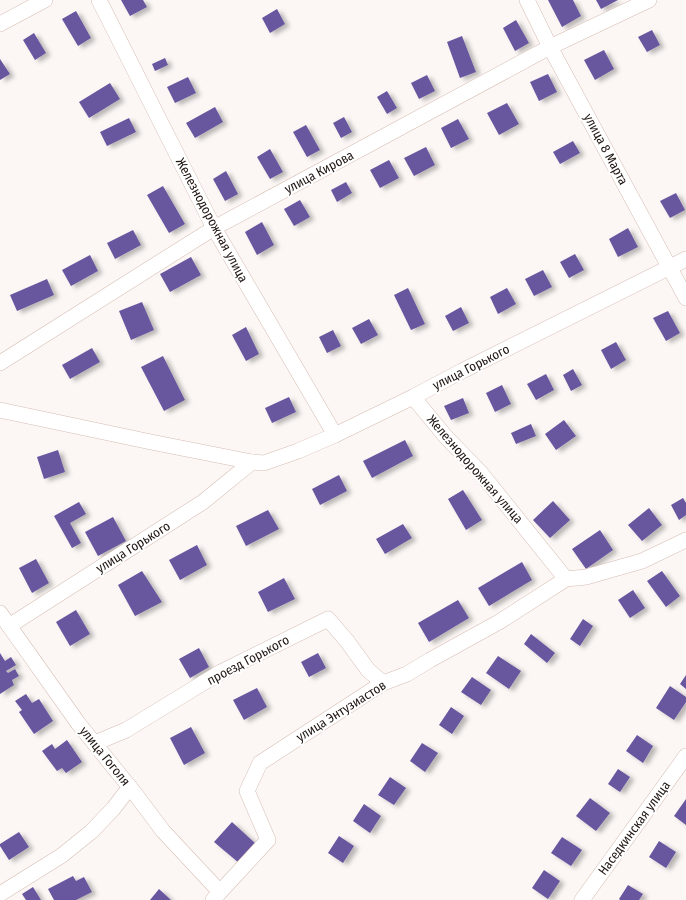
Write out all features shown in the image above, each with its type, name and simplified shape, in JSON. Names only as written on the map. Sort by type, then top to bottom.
[{"type":"street","points":[[0,24],[45,0]]},
{"type":"street","name":"Железнодорожная улица","points":[[99,0],[214,228],[335,435]]},
{"type":"street","name":"улица 8 Марта","points":[[526,0],[686,298]]},
{"type":"street","name":"улица Кирова","points":[[0,363],[214,228],[550,47],[649,0]]},
{"type":"street","name":"улица Горького","points":[[0,410],[151,442],[252,462],[264,463],[298,451],[335,435],[686,259]]},
{"type":"street","name":"Железнодорожная улица","points":[[413,397],[446,437],[480,472],[566,579]]},
{"type":"street","name":"улица Горького","points":[[9,626],[203,502],[252,462]]},
{"type":"street","points":[[566,579],[586,577],[642,561],[686,540]]},
{"type":"street","name":"улица Энтузиастов","points":[[216,896],[268,840],[247,791],[260,763],[383,683],[407,674],[499,622],[566,579]]},
{"type":"street","name":"улица Гоголя","points":[[0,613],[78,724],[95,743],[163,831],[216,896]]},
{"type":"street","name":"проезд Горького","points":[[95,743],[126,730],[221,672],[328,619],[347,641],[368,670],[383,683]]},
{"type":"street","name":"Наседкинская улица","points":[[582,900],[686,756]]},
{"type":"street","points":[[0,894],[61,856],[91,832],[113,809],[130,787]]},
{"type":"building","points":[[121,0],[143,0],[147,7],[130,16]]},
{"type":"building","points":[[548,0],[573,0],[581,16],[562,27]]},
{"type":"building","points":[[596,0],[618,0],[601,9]]},
{"type":"building","points":[[277,9],[285,24],[270,33],[262,18]]},
{"type":"building","points":[[76,11],[91,38],[78,46],[62,19]]},
{"type":"building","points":[[516,20],[529,43],[515,51],[503,28]]},
{"type":"building","points":[[652,30],[660,45],[647,52],[638,37]]},
{"type":"building","points":[[34,33],[46,53],[35,60],[23,40]]},
{"type":"building","points":[[462,36],[476,72],[460,78],[447,42]]},
{"type":"building","points":[[604,50],[614,69],[595,80],[584,60]]},
{"type":"building","points":[[165,58],[168,65],[155,71],[152,64]]},
{"type":"building","points":[[0,59],[10,74],[0,80]]},
{"type":"building","points":[[548,74],[557,92],[539,101],[530,82]]},
{"type":"building","points":[[427,75],[435,91],[419,99],[411,83]]},
{"type":"building","points":[[188,77],[196,93],[175,103],[167,87]]},
{"type":"building","points":[[110,83],[120,99],[89,118],[79,102]]},
{"type":"building","points":[[387,91],[397,108],[387,114],[377,97]]},
{"type":"building","points":[[507,103],[519,124],[499,135],[487,113]]},
{"type":"building","points":[[215,107],[223,122],[195,138],[186,123]]},
{"type":"building","points":[[344,117],[352,132],[341,138],[333,123]]},
{"type":"building","points":[[129,118],[136,132],[107,146],[100,132]]},
{"type":"building","points":[[458,119],[469,139],[451,148],[441,128]]},
{"type":"building","points":[[306,125],[320,150],[307,157],[293,132]]},
{"type":"building","points":[[573,141],[580,153],[560,164],[553,152]]},
{"type":"building","points":[[426,147],[435,165],[414,176],[404,158]]},
{"type":"building","points":[[270,149],[283,172],[270,179],[257,157]]},
{"type":"building","points":[[389,160],[399,178],[380,188],[370,170]]},
{"type":"building","points":[[226,171],[238,194],[225,201],[213,179]]},
{"type":"building","points":[[346,182],[352,193],[337,202],[331,190]]},
{"type":"building","points":[[163,186],[185,224],[169,233],[147,195]]},
{"type":"building","points":[[676,193],[685,210],[670,218],[660,201]]},
{"type":"building","points":[[300,200],[310,217],[294,226],[284,209]]},
{"type":"building","points":[[262,222],[274,245],[257,255],[245,232]]},
{"type":"building","points":[[628,228],[638,247],[618,257],[609,239]]},
{"type":"building","points":[[133,230],[141,245],[115,259],[107,243]]},
{"type":"building","points":[[575,254],[584,270],[569,278],[560,262]]},
{"type":"building","points":[[90,255],[98,271],[71,286],[62,270]]},
{"type":"building","points":[[191,257],[201,275],[170,292],[160,274]]},
{"type":"building","points":[[543,270],[552,287],[534,296],[525,279]]},
{"type":"building","points":[[47,279],[54,295],[17,311],[10,295]]},
{"type":"building","points":[[408,288],[425,324],[411,330],[394,295]]},
{"type":"building","points":[[507,288],[516,304],[498,314],[490,297]]},
{"type":"building","points":[[142,302],[154,330],[131,340],[119,311]]},
{"type":"building","points":[[461,307],[469,323],[453,331],[445,316]]},
{"type":"building","points":[[668,311],[680,333],[666,341],[653,318]]},
{"type":"building","points":[[369,319],[378,335],[361,344],[352,328]]},
{"type":"building","points":[[246,327],[259,354],[246,361],[232,335]]},
{"type":"building","points":[[333,330],[341,346],[327,353],[319,337]]},
{"type":"building","points":[[616,342],[626,360],[611,369],[601,350]]},
{"type":"building","points":[[92,348],[100,362],[70,379],[62,365]]},
{"type":"building","points":[[163,356],[185,400],[164,411],[141,367]]},
{"type":"building","points":[[573,369],[582,385],[571,391],[563,375]]},
{"type":"building","points":[[546,374],[554,390],[536,400],[527,384]]},
{"type":"building","points":[[502,385],[511,404],[495,412],[486,393]]},
{"type":"building","points":[[289,397],[296,412],[272,423],[265,408]]},
{"type":"building","points":[[463,398],[469,413],[451,420],[444,406]]},
{"type":"building","points":[[564,420],[576,436],[556,450],[545,434]]},
{"type":"building","points":[[531,424],[536,436],[516,444],[511,433]]},
{"type":"building","points":[[405,440],[413,456],[372,478],[363,461]]},
{"type":"building","points":[[58,450],[65,472],[44,479],[37,457]]},
{"type":"building","points":[[339,475],[347,491],[320,505],[312,489]]},
{"type":"building","points":[[463,490],[482,520],[466,530],[448,499]]},
{"type":"building","points":[[683,498],[686,503],[686,515],[679,520],[671,505]]},
{"type":"building","points":[[553,501],[570,520],[550,538],[533,520]]},
{"type":"building","points":[[79,502],[86,514],[70,523],[81,543],[72,548],[54,516]]},
{"type":"building","points":[[649,508],[662,525],[642,541],[628,525]]},
{"type":"building","points":[[268,510],[279,529],[246,546],[236,526]]},
{"type":"building","points":[[113,517],[126,541],[98,556],[85,532]]},
{"type":"building","points":[[403,524],[412,538],[385,554],[376,539]]},
{"type":"building","points":[[600,530],[613,550],[586,569],[572,549]]},
{"type":"building","points":[[197,545],[207,565],[180,580],[169,560]]},
{"type":"building","points":[[36,559],[49,583],[32,593],[19,568]]},
{"type":"building","points":[[522,562],[532,580],[489,606],[478,588]]},
{"type":"building","points":[[142,571],[162,602],[135,616],[118,585]]},
{"type":"building","points":[[662,571],[680,596],[666,607],[647,581]]},
{"type":"building","points":[[284,578],[295,599],[268,612],[258,592]]},
{"type":"building","points":[[633,590],[645,608],[630,618],[618,600]]},
{"type":"building","points":[[458,600],[469,618],[429,642],[418,623]]},
{"type":"building","points":[[76,610],[90,634],[70,646],[56,622]]},
{"type":"building","points":[[583,619],[593,626],[580,646],[570,639]]},
{"type":"building","points":[[531,634],[555,653],[547,663],[524,644]]},
{"type":"building","points":[[199,648],[209,667],[190,678],[179,659]]},
{"type":"building","points":[[0,653],[5,661],[11,657],[16,665],[6,671],[8,673],[15,669],[19,676],[12,680],[14,685],[0,694]]},
{"type":"building","points":[[318,653],[326,668],[309,677],[301,662]]},
{"type":"building","points":[[498,656],[521,671],[509,689],[486,673]]},
{"type":"building","points":[[686,675],[686,689],[680,684]]},
{"type":"building","points":[[472,677],[491,690],[481,705],[461,692]]},
{"type":"building","points":[[670,686],[686,697],[686,702],[674,720],[656,708]]},
{"type":"building","points":[[257,688],[267,707],[244,720],[233,700]]},
{"type":"building","points":[[26,694],[32,703],[39,699],[53,721],[34,734],[19,712],[22,710],[15,701]]},
{"type":"building","points":[[451,707],[464,716],[452,734],[439,725]]},
{"type":"building","points":[[191,727],[205,753],[184,765],[170,738]]},
{"type":"building","points":[[637,735],[653,746],[643,763],[626,751]]},
{"type":"building","points":[[67,740],[82,762],[66,773],[62,768],[57,771],[42,751],[52,744],[55,749]]},
{"type":"building","points":[[422,743],[438,753],[425,772],[410,761]]},
{"type":"building","points":[[618,769],[630,777],[620,792],[608,784]]},
{"type":"building","points":[[390,777],[406,788],[394,805],[378,795]]},
{"type":"building","points":[[590,798],[610,813],[596,831],[576,816]]},
{"type":"building","points":[[686,799],[686,825],[674,816]]},
{"type":"building","points":[[364,804],[381,816],[370,833],[353,821]]},
{"type":"building","points":[[232,822],[256,844],[239,863],[214,842]]},
{"type":"building","points":[[19,832],[29,847],[9,860],[0,844]]},
{"type":"building","points":[[339,836],[354,846],[343,863],[328,853]]},
{"type":"building","points":[[562,837],[582,850],[571,866],[551,853]]},
{"type":"building","points":[[659,841],[676,852],[666,868],[649,857]]},
{"type":"building","points":[[544,870],[560,881],[548,899],[532,888]]},
{"type":"building","points":[[73,876],[76,881],[84,877],[92,892],[76,900],[54,900],[48,889]]},
{"type":"building","points":[[628,885],[643,894],[639,900],[619,899]]},
{"type":"building","points":[[33,887],[41,900],[26,900],[22,894]]},
{"type":"building","points":[[159,889],[171,900],[150,900]]}]
